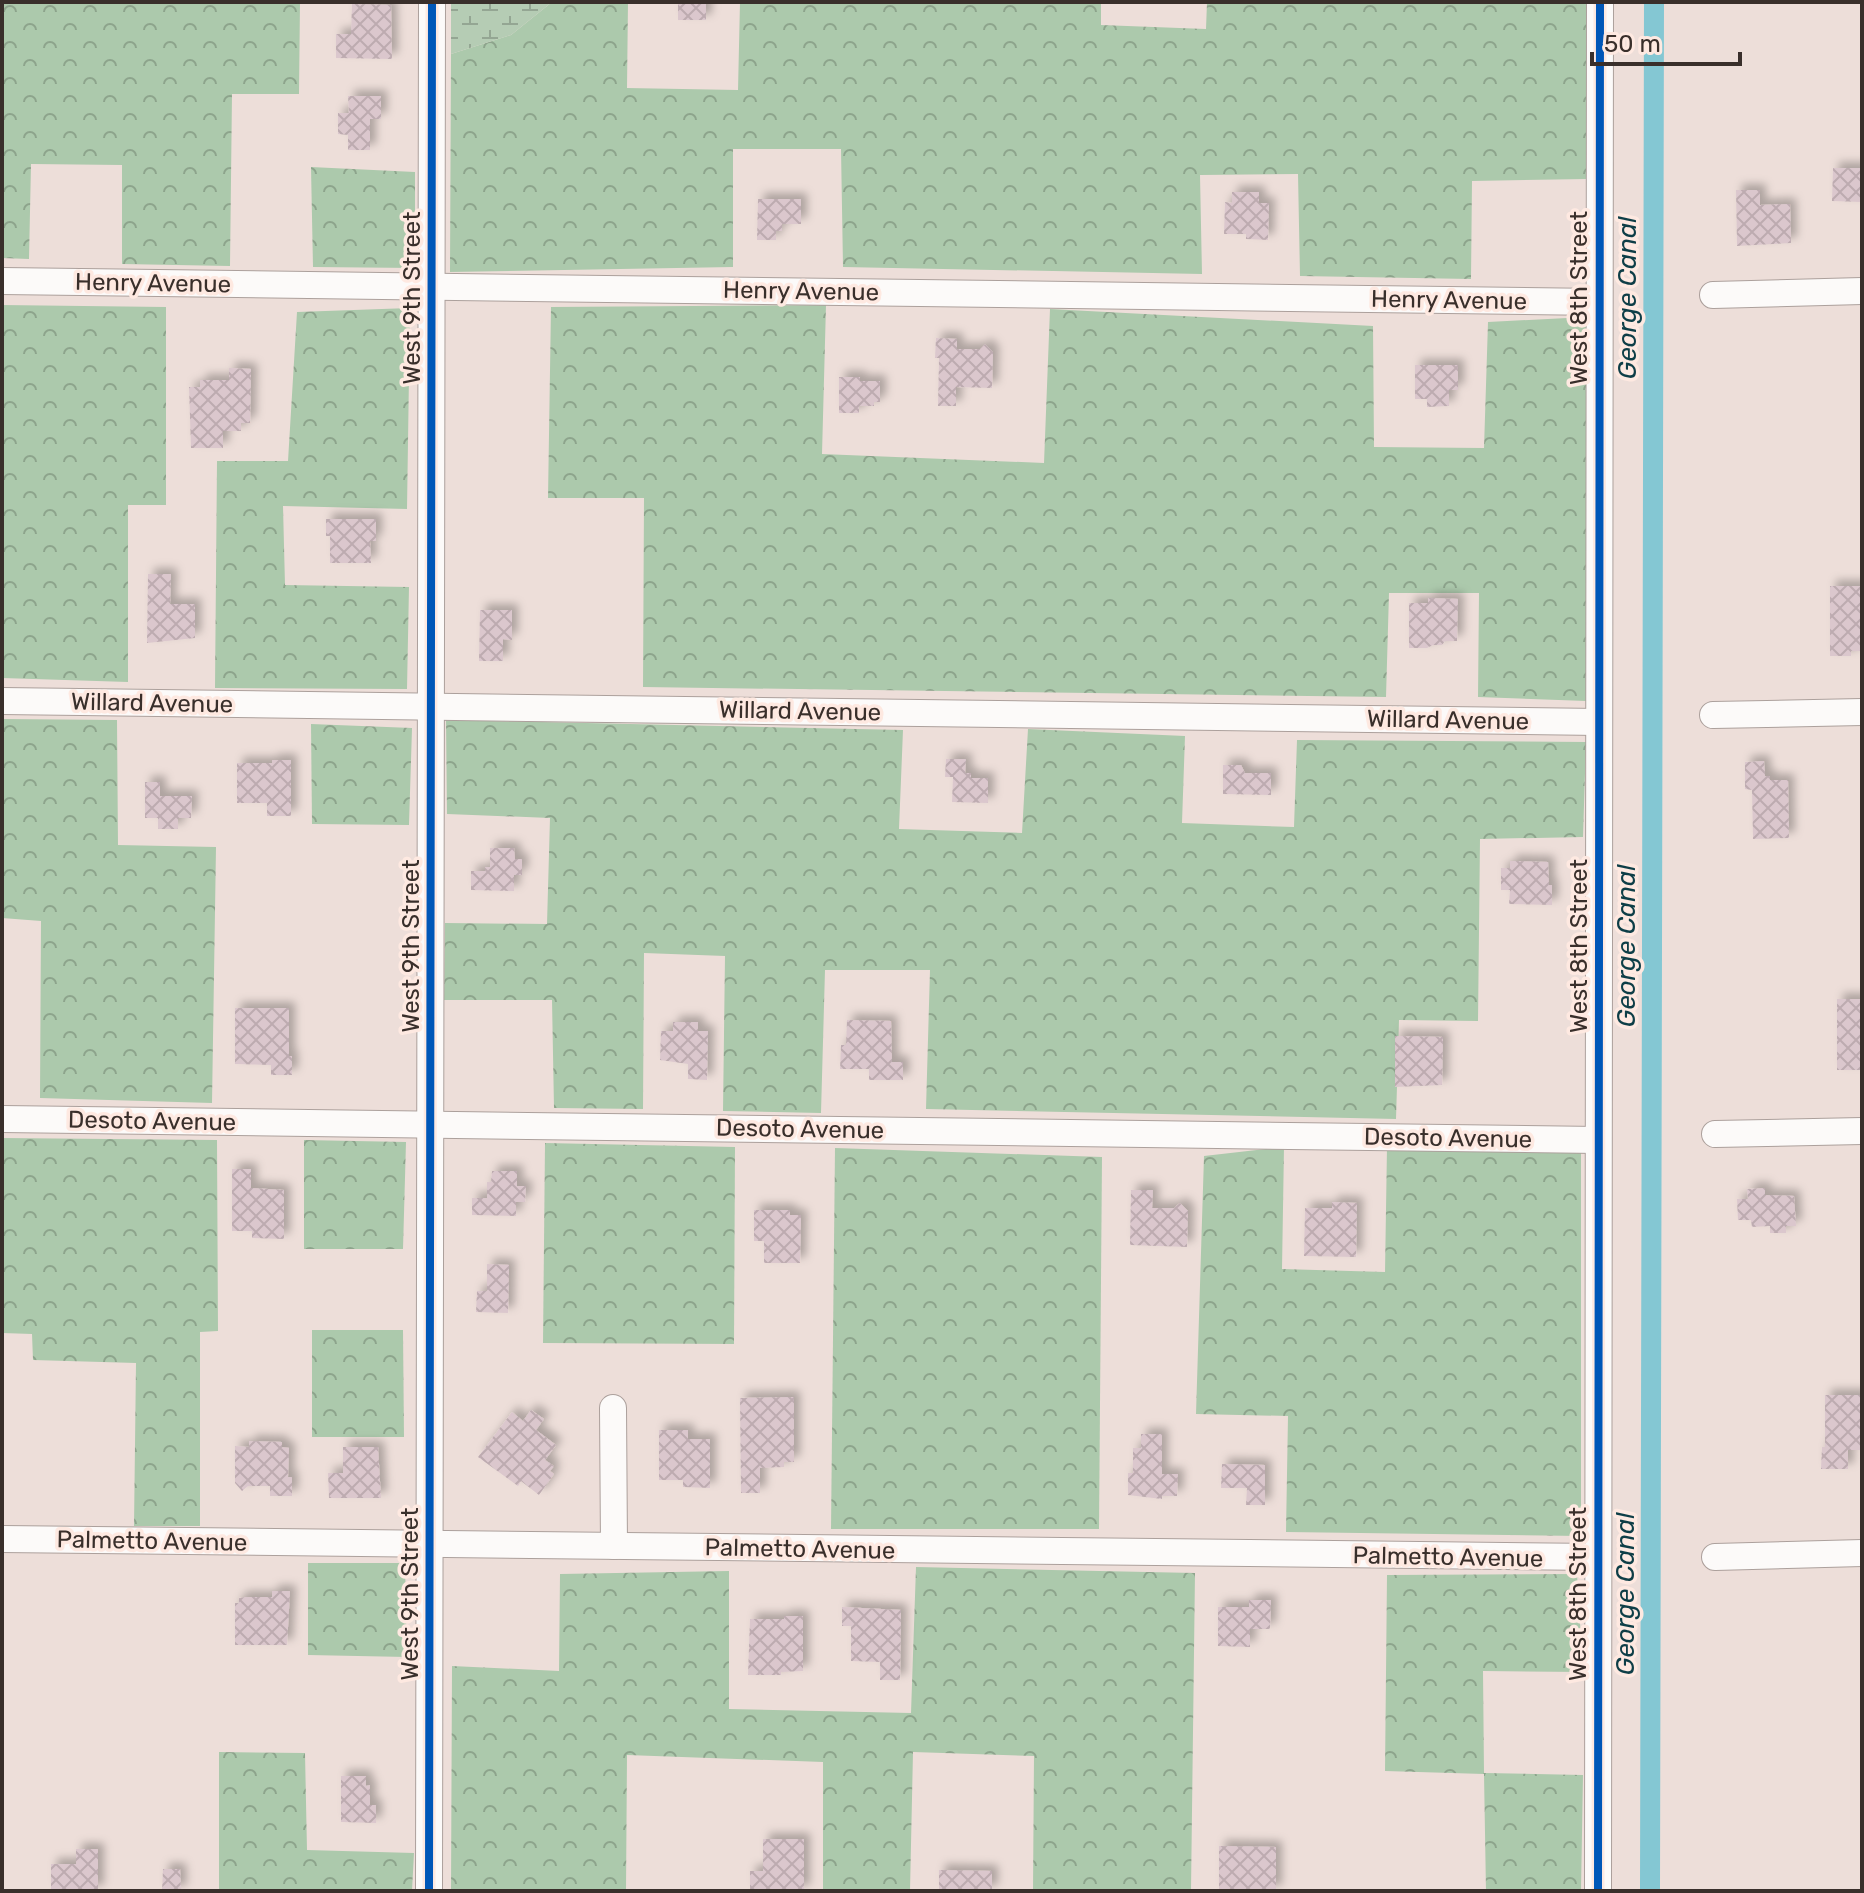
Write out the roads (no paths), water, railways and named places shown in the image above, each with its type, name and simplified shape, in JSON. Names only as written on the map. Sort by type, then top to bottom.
[{"type":"street","name":"West 9th Street","points":[[429,1891],[432,2]]},
{"type":"street","name":"West 8th Street","points":[[1598,1891],[1600,2]]},
{"type":"street","name":"Henry Avenue","points":[[2,281],[1599,302]]},
{"type":"street","points":[[1713,295],[1862,291]]},
{"type":"street","name":"Willard Avenue","points":[[2,701],[1599,722]]},
{"type":"street","points":[[1713,715],[1862,712]]},
{"type":"street","name":"Desoto Avenue","points":[[2,1119],[1598,1140]]},
{"type":"street","points":[[1715,1134],[1862,1131]]},
{"type":"street","points":[[613,1408],[614,1546]]},
{"type":"street","name":"Palmetto Avenue","points":[[2,1539],[1598,1557]]},
{"type":"street","points":[[1715,1557],[1862,1553]]},
{"type":"waterway","name":"George Canal","points":[[1650,1891],[1654,2]]}]
